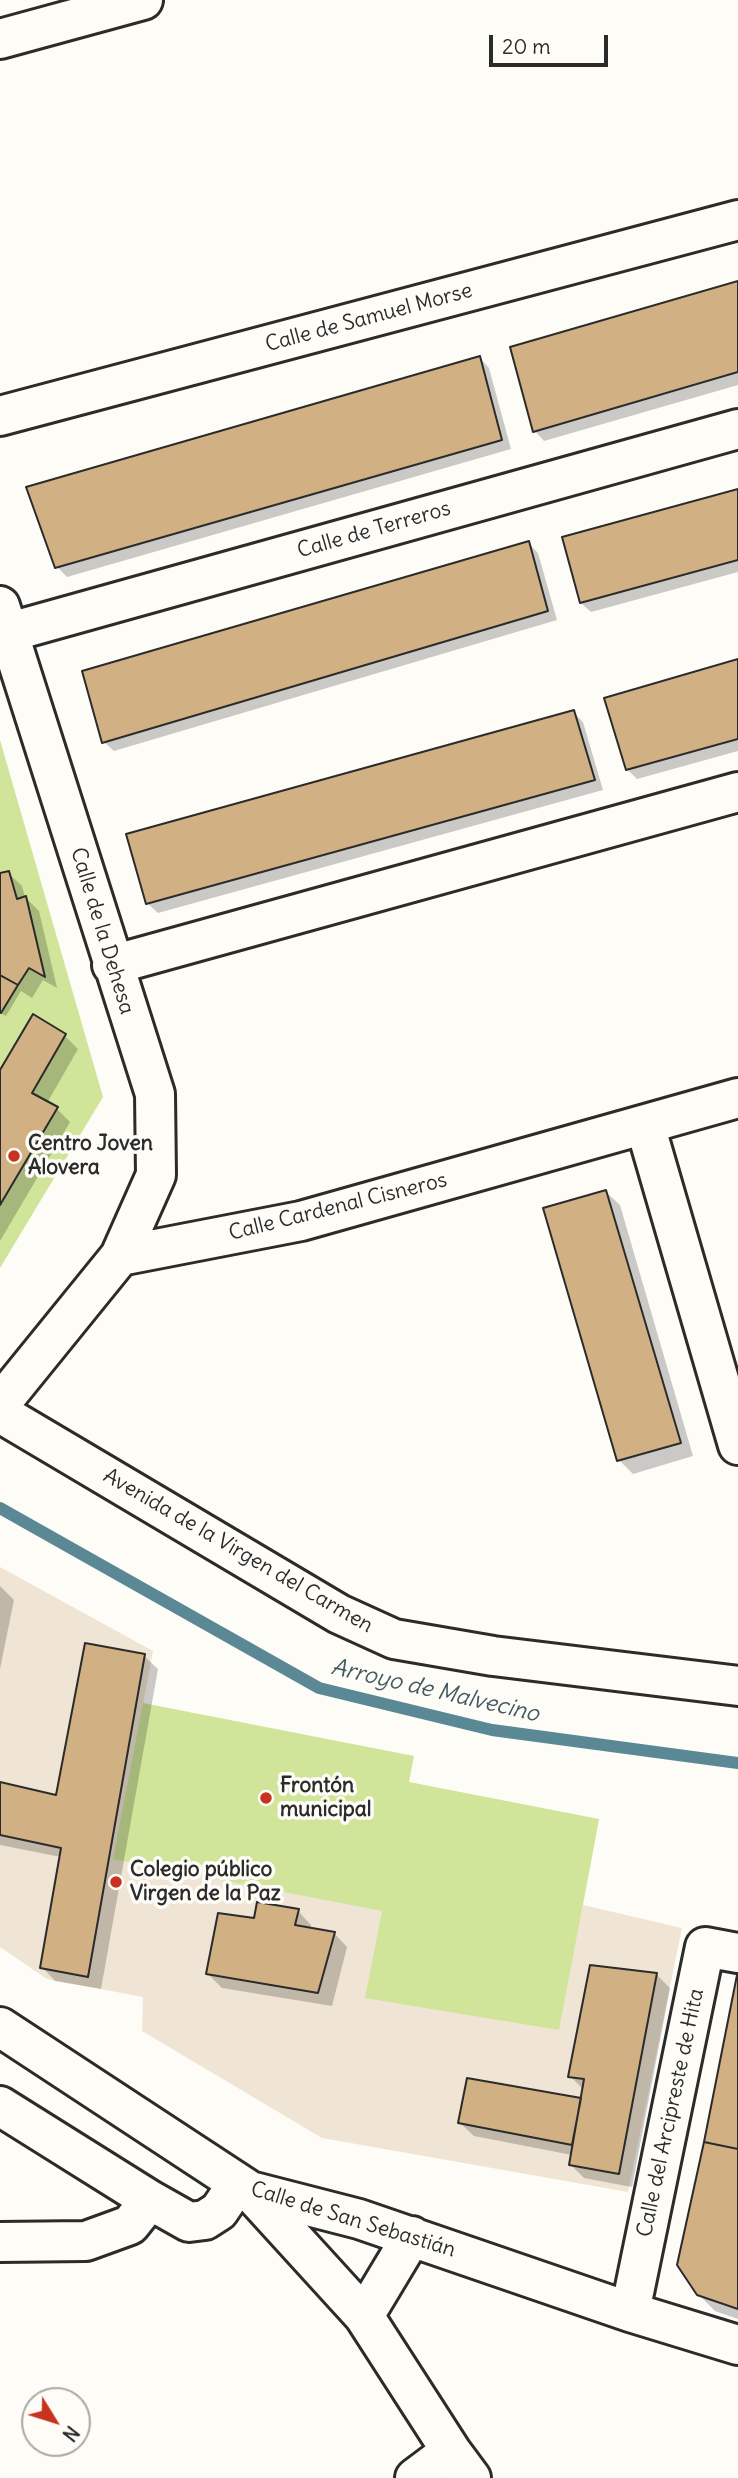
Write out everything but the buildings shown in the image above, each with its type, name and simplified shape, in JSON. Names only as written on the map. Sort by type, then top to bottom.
[{"type":"street","points":[[0,39],[143,0]]},
{"type":"street","name":"Calle de Samuel Morse","points":[[0,416],[738,220]]},
{"type":"street","name":"Calle de Terreros","points":[[5,619],[738,429]]},
{"type":"street","name":"Calle de la Dehesa","points":[[5,619],[112,965],[155,1094],[156,1175],[120,1256]]},
{"type":"street","points":[[112,965],[738,792]]},
{"type":"street","name":"Calle Cardenal Cisneros","points":[[120,1256],[301,1221],[738,1098]]},
{"type":"street","points":[[645,1125],[738,1445]]},
{"type":"street","points":[[0,1404],[120,1256]]},
{"type":"street","name":"Avenida de la Virgen del Carmen","points":[[0,1413],[339,1614],[394,1639],[493,1657],[738,1686]]},
{"type":"street","name":"Calle del Arcipreste de Hita","points":[[630,2312],[705,1947],[738,1953]]},
{"type":"street","name":"Calle de San Sebastián","points":[[0,2027],[244,2187],[412,2236],[630,2312],[738,2346]]},
{"type":"street","points":[[0,2105],[189,2222],[205,2220],[219,2211],[244,2187],[364,2316],[461,2464],[415,2478]]},
{"type":"street","points":[[0,2242],[86,2241],[130,2225],[150,2200]]},
{"type":"street","points":[[364,2316],[412,2236]]},
{"type":"shaded area","name":"Colegio público Virgen de la Paz","points":[[0,1567],[153,1651],[114,1859],[599,1819],[583,1905],[682,1928],[628,2192],[322,2138],[142,2031],[143,1997],[47,1979],[0,1947]]},
{"type":"green space","points":[[0,740],[103,1097],[0,1268]]},
{"type":"green space","points":[[143,1703],[414,1756],[409,1782],[599,1819],[559,2030],[365,1998],[382,1911],[113,1859]]},
{"type":"waterway","name":"Arroyo de Malvecino","points":[[0,1508],[319,1688],[492,1730],[738,1763]]},
{"type":"place","name":"Centro Joven Alovera","points":[[14,1156]]},
{"type":"place","name":"Frontón municipal","points":[[266,1798]]},
{"type":"place","name":"Colegio público Virgen de la Paz","points":[[116,1882]]}]
